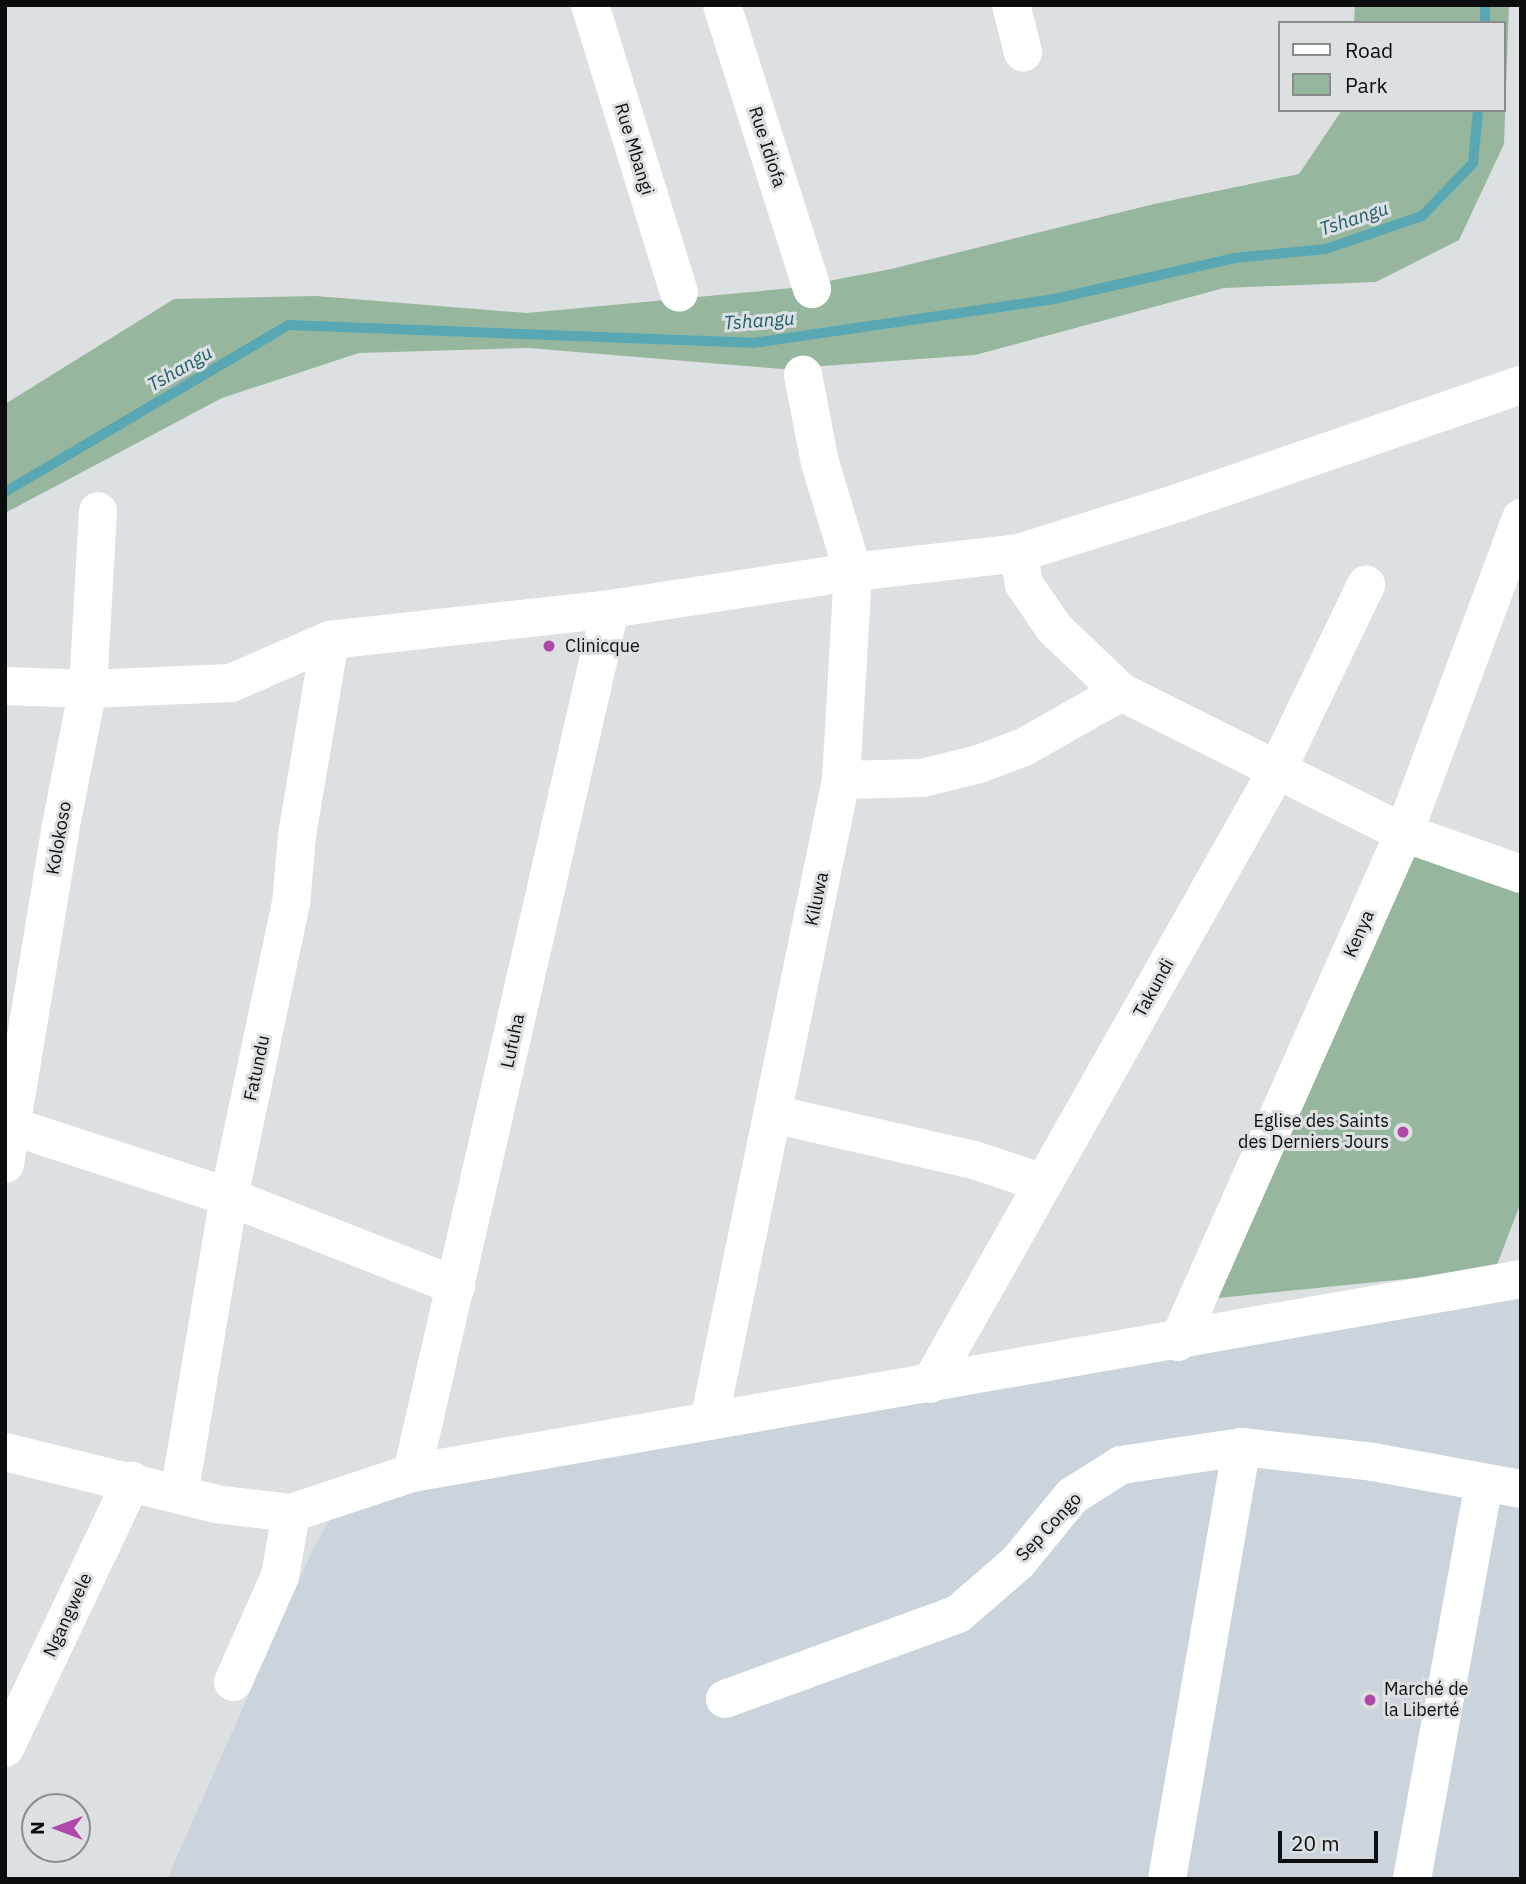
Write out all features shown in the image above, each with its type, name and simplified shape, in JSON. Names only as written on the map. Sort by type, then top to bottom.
[{"type":"street","name":"Rue Mbangi","points":[[590,5],[679,293]]},
{"type":"street","name":"Rue Idiofa","points":[[722,5],[812,289]]},
{"type":"street","points":[[1011,5],[1023,52]]},
{"type":"street","name":"Kiluwa","points":[[709,1421],[841,780],[853,572],[820,463],[803,375]]},
{"type":"street","points":[[5,686],[88,689],[231,683],[330,640],[610,609],[853,572],[1019,553],[1178,503],[1521,385]]},
{"type":"street","name":"Kolokoso","points":[[5,1164],[14,1127],[60,831],[88,689],[98,511]]},
{"type":"street","name":"Kenya","points":[[1178,1342],[1404,833],[1521,518]]},
{"type":"street","points":[[1019,553],[1024,584],[1054,628],[1121,692],[1276,772],[1404,833],[1521,874]]},
{"type":"street","name":"Takundi","points":[[930,1384],[1276,772],[1366,586]]},
{"type":"street","name":"Lufuha","points":[[412,1473],[610,609]]},
{"type":"street","name":"Fatundu","points":[[178,1496],[229,1197],[291,904],[297,835],[330,640]]},
{"type":"street","points":[[841,780],[922,778],[979,764],[1024,747],[1121,692]]},
{"type":"street","points":[[773,1114],[974,1160],[1043,1183]]},
{"type":"street","points":[[14,1127],[229,1197],[456,1286]]},
{"type":"street","points":[[5,1452],[62,1469],[131,1481],[178,1496],[291,1513],[412,1473],[1178,1342],[1519,1274]]},
{"type":"street","points":[[1167,1879],[1242,1447]]},
{"type":"street","name":"Sep Congo","points":[[725,1699],[958,1614],[1018,1562],[1072,1496],[1121,1465],[1242,1447],[1373,1462],[1521,1489]]},
{"type":"street","name":"Ngangwele","points":[[5,1748],[131,1481]]},
{"type":"street","points":[[1412,1879],[1484,1483]]},
{"type":"street","points":[[233,1682],[280,1576],[291,1513]]},
{"type":"shaded area","points":[[1521,1267],[1521,1879],[167,1879],[314,1547],[343,1497]]},
{"type":"green space","points":[[1355,5],[1509,5],[1504,144],[1459,240],[1376,282],[1224,288],[975,355],[782,369],[528,348],[359,353],[222,398],[5,513],[5,404],[174,299],[316,296],[527,313],[792,288],[891,269],[1154,204],[1299,174],[1341,112],[1505,112],[1505,21],[1354,21]]},
{"type":"green space","points":[[1405,848],[1521,886],[1521,1202],[1495,1270],[1199,1300]]},
{"type":"waterway","name":"Tshangu","points":[[1485,5],[1485,21]]},
{"type":"waterway","name":"Tshangu","points":[[5,492],[289,325],[753,343],[1054,299],[1234,258],[1326,249],[1422,216],[1473,163],[1478,112]]},
{"type":"place","name":"Clinicque","points":[[549,646]]},
{"type":"place","name":"Eglise des Saints des Derniers Jours","points":[[1403,1132]]},
{"type":"place","name":"Marché de la Liberté","points":[[1370,1700]]}]
